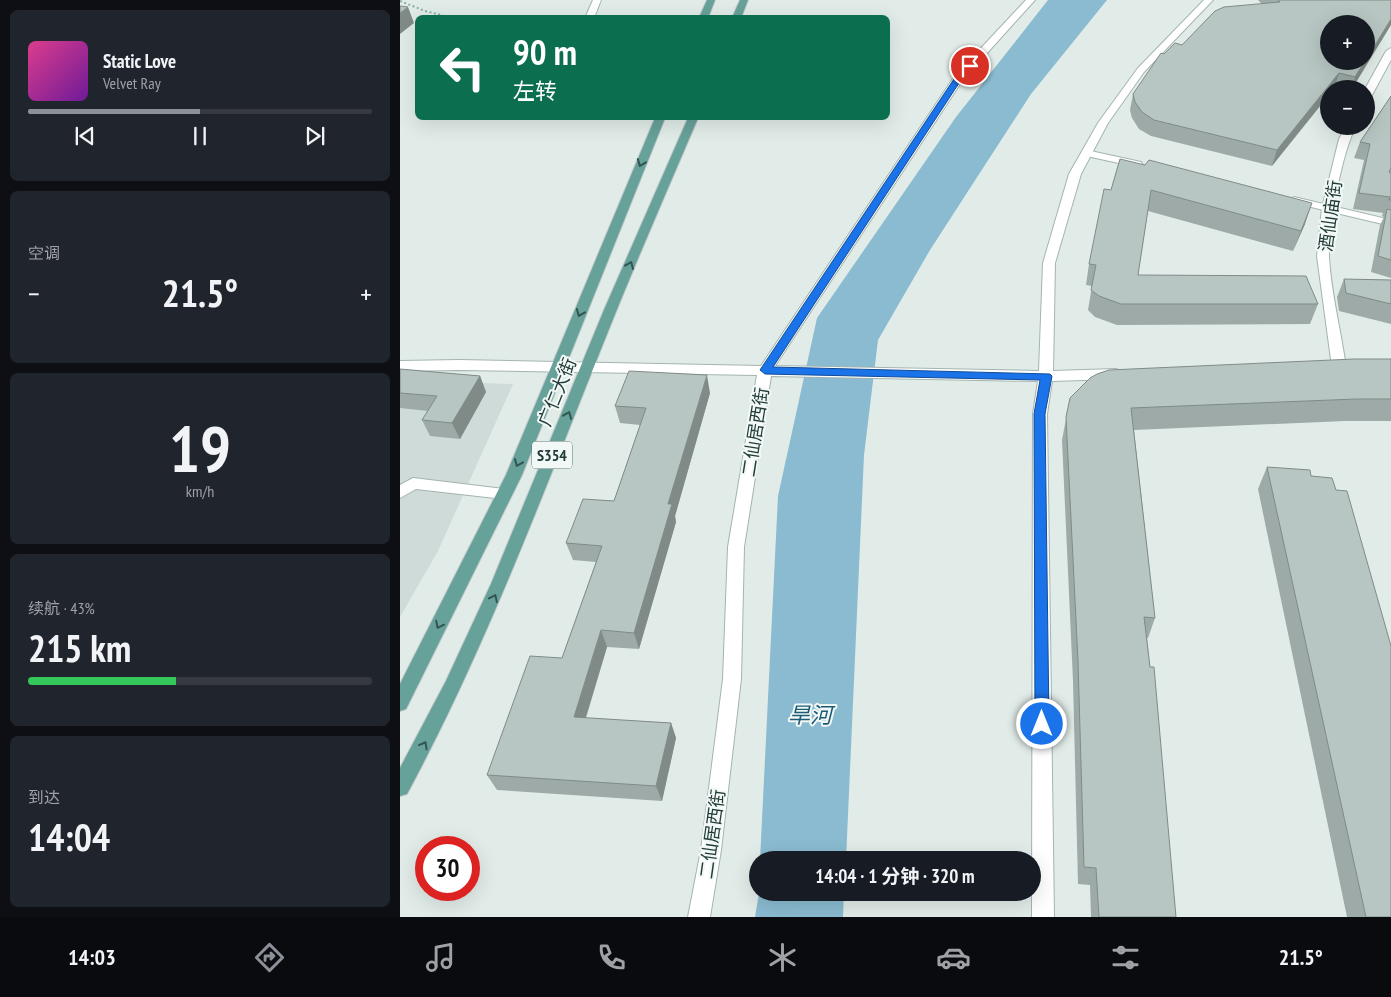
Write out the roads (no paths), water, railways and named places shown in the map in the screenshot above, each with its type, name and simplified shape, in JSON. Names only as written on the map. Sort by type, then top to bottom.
[{"type":"main road","points":[[704,15],[711,0]]},
{"type":"main road","points":[[737,15],[744,0]]},
{"type":"main road","name":"广仁大街","points":[[400,703],[504,494],[559,367],[659,120]]},
{"type":"main road","name":"广仁大街","points":[[400,787],[428,739],[498,590],[587,367],[692,120]]},
{"type":"street","points":[[590,15],[598,0]]},
{"type":"street","name":"二仙居西街","points":[[699,917],[711,850],[732,679],[736,547],[765,370],[958,79],[1030,0]]},
{"type":"street","points":[[1043,917],[1040,414],[1046,376],[1049,263],[1075,174],[1102,123],[1141,70],[1209,0]]},
{"type":"street","points":[[1375,80],[1391,51]]},
{"type":"street","name":"酒仙庙街","points":[[1346,135],[1328,208],[1323,256],[1334,367],[1356,367]]},
{"type":"street","points":[[400,366],[587,367],[1046,376],[1134,374]]},
{"type":"lane","points":[[1086,153],[1144,166]]},
{"type":"lane","points":[[1279,197],[1391,222]]},
{"type":"lane","points":[[400,493],[413,483],[504,494]]},
{"type":"water","name":"旱河","points":[[1048,0],[1107,0],[1031,94],[930,250],[878,340],[864,455],[846,851],[760,851],[778,496],[817,318],[956,117]]},
{"type":"water","points":[[758,901],[844,901],[843,917],[755,917]]}]
